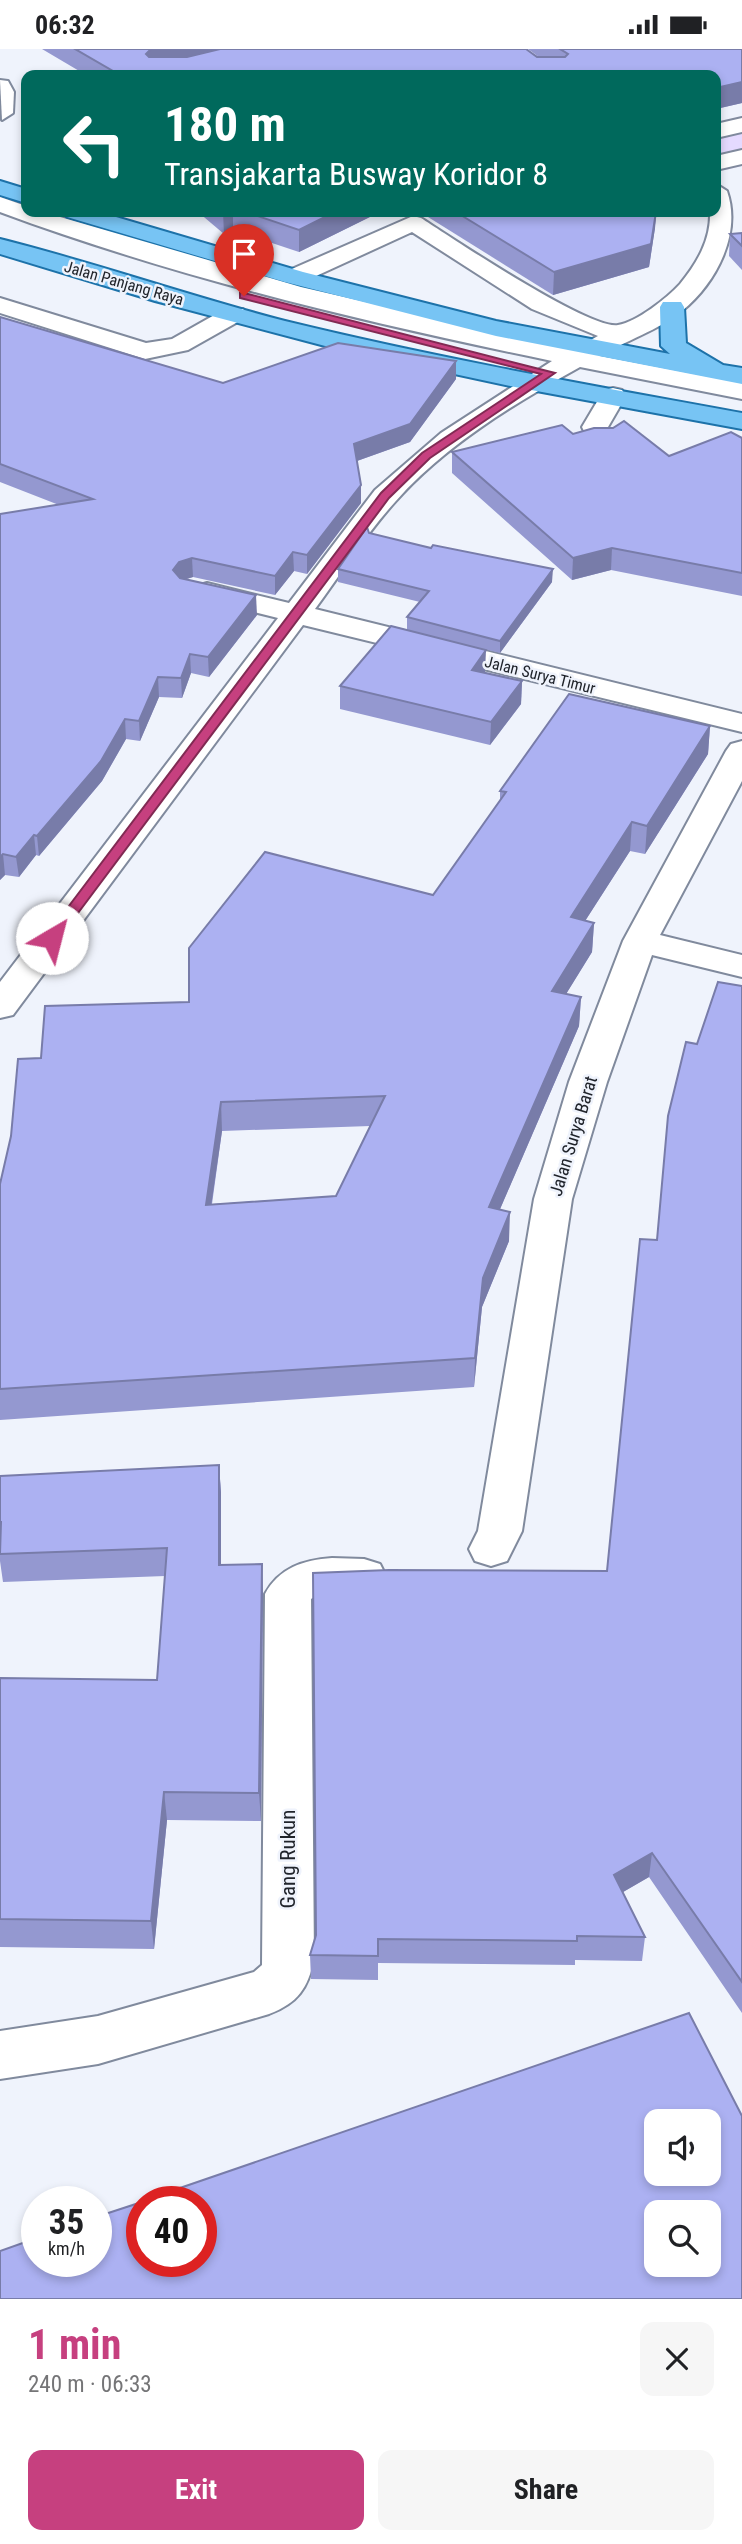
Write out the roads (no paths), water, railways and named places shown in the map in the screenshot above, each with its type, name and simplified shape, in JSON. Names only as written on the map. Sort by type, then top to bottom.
[{"type":"main road","points":[[0,188],[21,195]]},
{"type":"main road","points":[[92,217],[294,277],[540,338],[600,345],[738,381]]},
{"type":"main road","name":"Jalan Panjang Raya","points":[[0,246],[233,314],[442,365],[542,377],[613,396],[742,421]]},
{"type":"main road","points":[[673,307],[674,347],[738,381]]},
{"type":"street","points":[[0,86],[3,92],[1,113],[21,108]]},
{"type":"street","points":[[721,130],[742,125]]},
{"type":"street","points":[[721,162],[742,157]]},
{"type":"street","points":[[0,1007],[385,496],[426,455],[542,377],[673,307],[710,259],[719,240],[727,201]]},
{"type":"street","points":[[0,204],[21,211]]},
{"type":"street","points":[[41,217],[186,263],[371,315],[600,345]]},
{"type":"street","points":[[294,277],[413,223],[541,304],[594,328],[600,345]]},
{"type":"street","points":[[0,228],[542,377],[742,408]]},
{"type":"street","points":[[0,305],[145,351],[179,345],[233,314]]},
{"type":"street","points":[[602,441],[595,427],[613,396]]},
{"type":"street","name":"Jalan Surya Timur","points":[[192,589],[298,612],[455,654],[742,723]]},
{"type":"street","name":"Jalan Surya Barat","points":[[491,1549],[499,1531],[553,1199],[588,1081],[640,941],[742,751]]},
{"type":"street","points":[[640,941],[742,966]]},
{"type":"street","name":"Gang Rukun","points":[[0,2055],[97,2040],[269,1990],[285,1977],[289,1959],[288,1594],[295,1583],[313,1577],[405,1575]]}]
